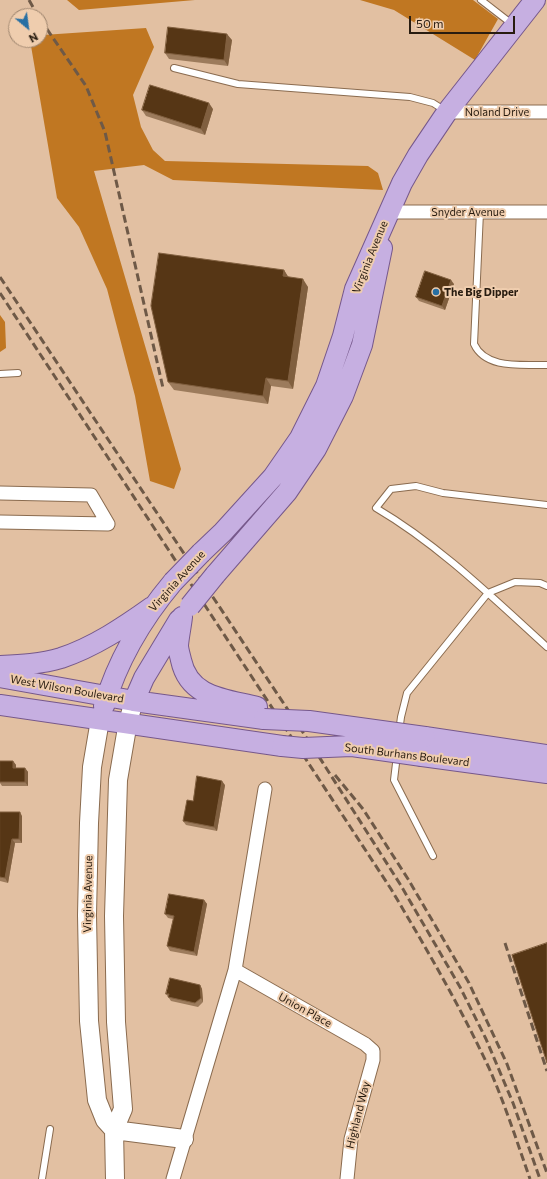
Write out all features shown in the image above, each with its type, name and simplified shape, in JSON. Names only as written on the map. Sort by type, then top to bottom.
[{"type":"main road","name":"Virginia Avenue","points":[[114,1130],[105,1120],[97,1100],[89,1021],[87,915],[92,767],[100,720],[119,664],[152,607],[173,582],[223,532],[273,477],[300,438],[326,386],[343,336],[355,289],[402,183],[418,155],[447,112],[535,0]]},
{"type":"main road","name":"Virginia Avenue","points":[[115,1179],[114,1130],[123,1109],[116,1022],[114,916],[118,780],[128,722],[134,701],[144,678],[186,611],[287,492],[316,449],[343,396],[362,345],[373,298],[388,212]]},
{"type":"main road","points":[[0,666],[31,664],[60,658],[88,647],[121,629],[152,607]]},
{"type":"main road","points":[[186,611],[178,646],[188,680],[196,688],[207,694],[260,713]]},
{"type":"main road","name":"West Wilson Boulevard","points":[[0,677],[108,695],[134,701]]},
{"type":"main road","name":"South Burhans Boulevard","points":[[134,701],[260,713],[426,736],[547,755]]},
{"type":"main road","points":[[0,705],[100,720]]},
{"type":"main road","name":"South Burhans Boulevard","points":[[100,720],[128,722],[282,746],[303,748],[352,746],[547,773]]},
{"type":"main road","points":[[114,1130],[184,1139]]},
{"type":"street","name":"Noland Drive","points":[[447,112],[547,112]]},
{"type":"street","name":"Snyder Avenue","points":[[388,212],[547,212]]},
{"type":"street","points":[[0,493],[90,495],[108,524],[0,522]]},
{"type":"street","points":[[173,1179],[235,970],[265,789]]},
{"type":"street","name":"Union Place","points":[[235,970],[365,1044],[373,1051]]},
{"type":"street","name":"Highland Way","points":[[347,1179],[351,1139],[373,1060],[373,1051]]},
{"type":"lane","points":[[482,0],[515,26]]},
{"type":"lane","points":[[174,68],[238,84],[410,97],[433,104],[447,112]]},
{"type":"lane","points":[[480,212],[474,344],[478,353],[487,359],[505,364],[547,365]]},
{"type":"lane","points":[[0,374],[18,374]]},
{"type":"lane","points":[[547,505],[443,493],[416,486],[391,489],[376,508],[402,524],[488,593],[547,647]]},
{"type":"lane","points":[[398,740],[400,717],[407,693],[488,593],[515,582],[540,583],[547,586]]},
{"type":"lane","points":[[397,748],[394,780],[433,856]]},
{"type":"lane","points":[[42,1179],[50,1129]]},
{"type":"shaded area","points":[[67,0],[195,0],[79,10]]},
{"type":"shaded area","points":[[360,0],[473,0],[498,19],[475,60],[394,10]]},
{"type":"shaded area","points":[[146,28],[154,47],[133,95],[141,127],[153,150],[165,161],[368,166],[378,173],[383,190],[173,180],[144,165],[94,171],[181,469],[174,489],[150,481],[135,396],[107,289],[79,227],[57,198],[31,48],[48,48],[48,35]]},
{"type":"shaded area","points":[[0,315],[5,322],[6,348],[0,352]]},
{"type":"building","points":[[168,27],[227,34],[224,60],[165,53]]},
{"type":"building","points":[[150,85],[209,103],[201,129],[142,110]]},
{"type":"building","points":[[159,253],[284,270],[283,276],[303,279],[288,381],[266,378],[263,396],[168,382],[151,306]]},
{"type":"building","name":"The Big Dipper","points":[[425,271],[451,280],[442,306],[416,297]]},
{"type":"building","points":[[0,761],[13,761],[13,768],[25,768],[25,782],[0,782]]},
{"type":"building","points":[[197,776],[222,781],[214,827],[183,821],[187,800],[193,801]]},
{"type":"building","points":[[0,812],[20,812],[19,839],[12,839],[5,878],[0,877]]},
{"type":"building","points":[[169,894],[204,900],[194,952],[167,946],[174,916],[165,914]]},
{"type":"building","points":[[547,943],[547,1063],[512,955]]},
{"type":"building","points":[[170,978],[200,985],[201,998],[195,1003],[168,997],[169,994],[166,994]]},
{"type":"railway","points":[[29,0],[34,8]]},
{"type":"railway","points":[[48,31],[86,86],[105,132],[163,388]]},
{"type":"railway","points":[[0,277],[316,752],[400,884],[460,987],[486,1039],[513,1103],[540,1179]]},
{"type":"railway","points":[[0,293],[391,889],[430,955],[478,1045],[506,1109],[530,1179]]},
{"type":"railway","points":[[335,775],[363,809],[408,879],[469,983],[507,1064],[547,1173]]},
{"type":"railway","points":[[505,943],[547,1071]]},
{"type":"place","name":"The Big Dipper","points":[[436,292]]}]
